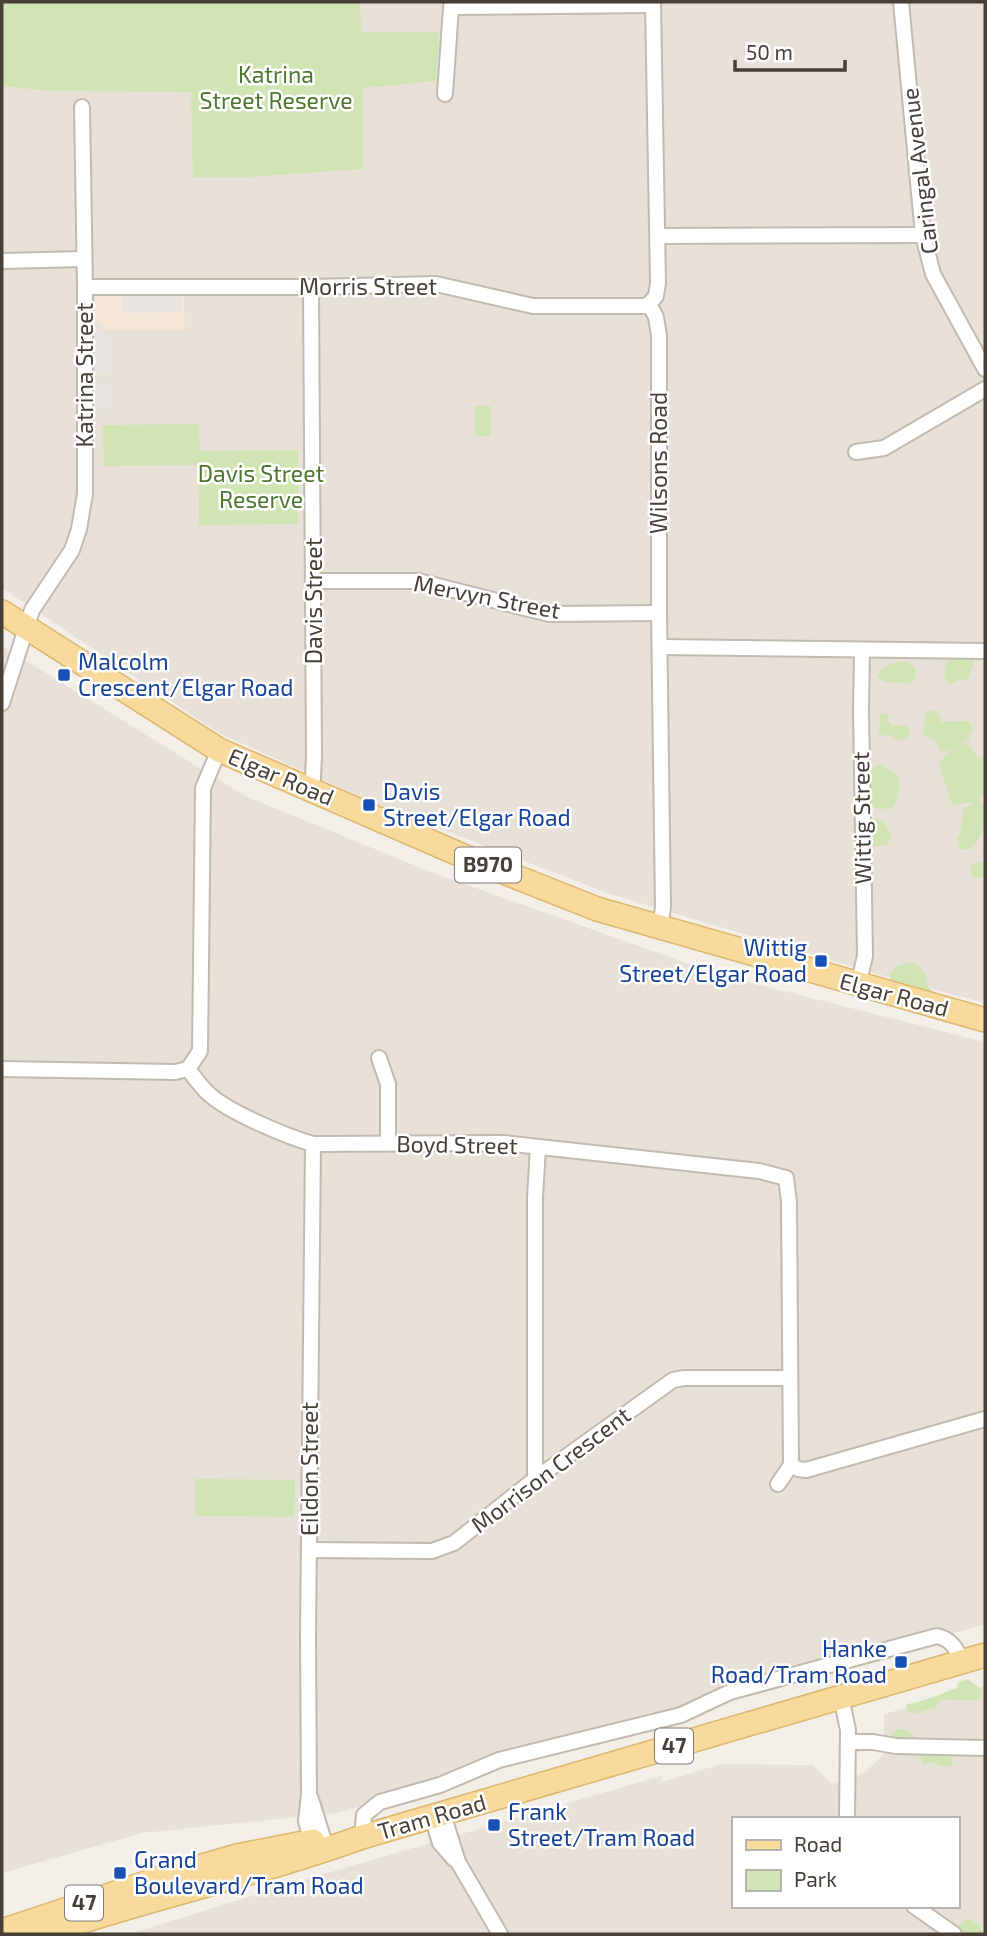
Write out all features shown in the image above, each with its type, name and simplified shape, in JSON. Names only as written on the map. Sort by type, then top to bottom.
[{"type":"main road","name":"Elgar Road","points":[[2,612],[219,750],[461,855],[585,904],[660,929],[985,1020]]},
{"type":"main road","name":"Tram Road","points":[[43,1934],[97,1916],[237,1856],[362,1837],[985,1656]]},
{"type":"main road","name":"Tram Road","points":[[2,1930],[177,1880]]},
{"type":"street","name":"Caringal Avenue","points":[[901,2],[923,235],[933,274],[985,369]]},
{"type":"street","points":[[445,94],[451,6],[653,3],[659,236],[656,296],[649,303]]},
{"type":"street","name":"Katrina Street","points":[[2,703],[32,610],[72,550],[82,512],[86,477],[82,107]]},
{"type":"street","points":[[659,236],[923,235]]},
{"type":"street","points":[[2,261],[83,259]]},
{"type":"street","name":"Morris Street","points":[[85,287],[436,284],[533,306],[644,306],[649,303]]},
{"type":"street","name":"Davis Street","points":[[308,789],[313,778],[314,755],[311,287]]},
{"type":"street","name":"Wilsons Road","points":[[649,303],[656,317],[659,336],[663,907],[660,929]]},
{"type":"street","points":[[856,452],[884,448],[985,389]]},
{"type":"street","name":"Mervyn Street","points":[[314,581],[418,581],[549,614],[659,613]]},
{"type":"street","points":[[660,647],[985,651]]},
{"type":"street","name":"Wittig Street","points":[[858,985],[865,956],[860,708],[862,651]]},
{"type":"street","points":[[2,1069],[175,1072],[188,1069],[200,1051],[203,788],[219,750]]},
{"type":"street","points":[[379,1058],[388,1084],[388,1143]]},
{"type":"street","name":"Boyd Street","points":[[188,1069],[209,1095],[221,1103],[288,1136],[313,1144],[504,1143],[760,1171],[786,1178],[789,1202],[791,1465]]},
{"type":"street","name":"Eildon Street","points":[[313,1144],[309,1794],[306,1821],[318,1845]]},
{"type":"street","points":[[535,1479],[535,1198],[538,1147]]},
{"type":"street","name":"Morrison Crescent","points":[[309,1550],[432,1551],[454,1543],[535,1479],[673,1380],[789,1378]]},
{"type":"street","points":[[778,1484],[791,1465],[806,1470],[985,1419]]},
{"type":"street","points":[[362,1837],[364,1815],[380,1802],[440,1785],[499,1760],[681,1715],[730,1692],[936,1636],[953,1644],[962,1662]]},
{"type":"street","points":[[841,1697],[848,1746],[847,1817]]},
{"type":"street","points":[[848,1746],[873,1742],[896,1746],[985,1748]]},
{"type":"street","points":[[437,1815],[440,1843],[458,1862],[500,1934]]},
{"type":"street","points":[[917,1908],[954,1934]]},
{"type":"shaded area","points":[[2,2],[985,2],[985,1003],[881,975],[610,894],[369,801],[219,733],[2,588]]},
{"type":"shaded area","points":[[184,292],[185,330],[106,331],[95,318],[95,293]]},
{"type":"shaded area","points":[[181,295],[181,312],[123,313],[123,296]]},
{"type":"shaded area","points":[[94,321],[111,338],[112,372],[94,372]]},
{"type":"shaded area","points":[[95,382],[112,382],[112,410],[95,410]]},
{"type":"shaded area","points":[[2,646],[247,797],[431,872],[720,975],[985,1042],[985,1624],[338,1813],[142,1833],[2,1873]]},
{"type":"shaded area","points":[[985,1686],[985,1934],[129,1934],[310,1878],[661,1776],[663,1782],[721,1764],[813,1765],[832,1784],[865,1772],[884,1754],[884,1714]]},
{"type":"green space","name":"Katrina Street Reserve","points":[[2,2],[360,2],[361,32],[439,32],[436,81],[363,88],[363,169],[248,177],[193,177],[191,92],[51,91],[2,86]]},
{"type":"green space","points":[[475,406],[490,406],[491,436],[475,436]]},
{"type":"green space","name":"Davis Street Reserve","points":[[199,424],[200,451],[298,450],[298,524],[199,525],[198,465],[104,466],[103,425]]},
{"type":"green space","points":[[967,654],[974,662],[968,680],[949,684],[944,677],[947,661]]},
{"type":"green space","points":[[901,661],[910,663],[916,670],[915,679],[910,684],[886,682],[877,678],[884,668]]},
{"type":"green space","points":[[933,710],[940,715],[940,722],[968,721],[973,729],[969,740],[960,744],[967,743],[978,758],[985,755],[985,790],[979,800],[985,807],[984,825],[970,849],[960,849],[957,839],[963,809],[976,802],[952,805],[939,763],[952,748],[941,753],[935,740],[923,734],[926,712]]},
{"type":"green space","points":[[889,714],[888,720],[892,726],[905,725],[909,729],[908,737],[900,741],[892,736],[879,735],[880,715]]},
{"type":"green space","points":[[880,764],[897,775],[898,779],[897,797],[891,809],[873,808],[865,801],[868,775]]},
{"type":"green space","points":[[875,818],[885,823],[891,835],[887,845],[870,847],[870,820]]},
{"type":"green space","points":[[978,862],[984,864],[984,876],[978,878],[972,876],[970,870],[972,864]]},
{"type":"green space","points":[[912,962],[922,969],[927,987],[933,993],[927,998],[904,990],[891,979],[889,973],[898,966]]},
{"type":"green space","points":[[195,1479],[295,1480],[294,1517],[195,1516]]},
{"type":"green space","points":[[968,1679],[983,1691],[979,1699],[941,1700],[935,1708],[912,1714],[906,1708],[907,1704],[957,1688],[958,1682]]},
{"type":"green space","points":[[897,1729],[905,1729],[914,1735],[915,1741],[895,1744],[891,1735]]},
{"type":"green space","points":[[919,1754],[950,1754],[953,1761],[951,1766],[941,1767],[933,1762],[923,1764]]},
{"type":"green space","points":[[968,1919],[978,1923],[985,1934],[962,1934],[959,1925]]},
{"type":"place","name":"Malcolm Crescent/Elgar Road","points":[[64,675]]},
{"type":"place","name":"Davis Street/Elgar Road","points":[[369,805]]},
{"type":"place","name":"Wittig Street/Elgar Road","points":[[821,961]]},
{"type":"place","name":"Hanke Road/Tram Road","points":[[901,1662]]},
{"type":"place","name":"Frank Street/Tram Road","points":[[494,1825]]},
{"type":"place","name":"Grand Boulevard/Tram Road","points":[[120,1873]]}]
